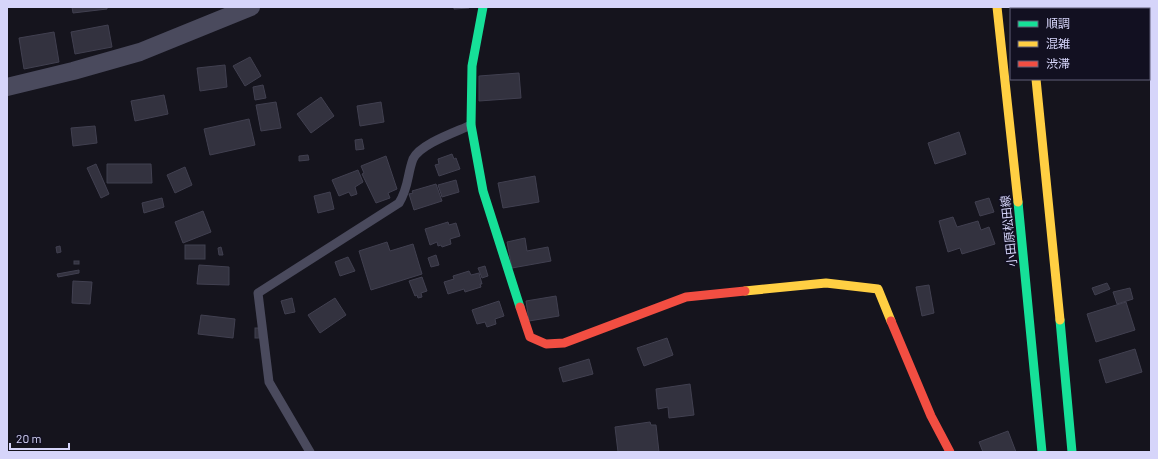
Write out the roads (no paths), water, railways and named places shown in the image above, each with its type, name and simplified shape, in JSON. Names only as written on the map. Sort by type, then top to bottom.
[{"type":"street","points":[[7,87],[140,52],[251,7]]},
{"type":"street","points":[[483,7],[472,66],[471,125],[483,191],[530,337],[546,344],[564,343],[686,297],[826,283],[878,289],[932,416],[950,452]]},
{"type":"street","name":"小田原松田線","points":[[997,7],[1008,102],[1042,452]]},
{"type":"street","points":[[1036,80],[1047,177],[1072,452]]},
{"type":"lane","points":[[310,452],[270,382],[258,293],[399,203],[406,193],[414,158],[423,148],[471,125]]}]
